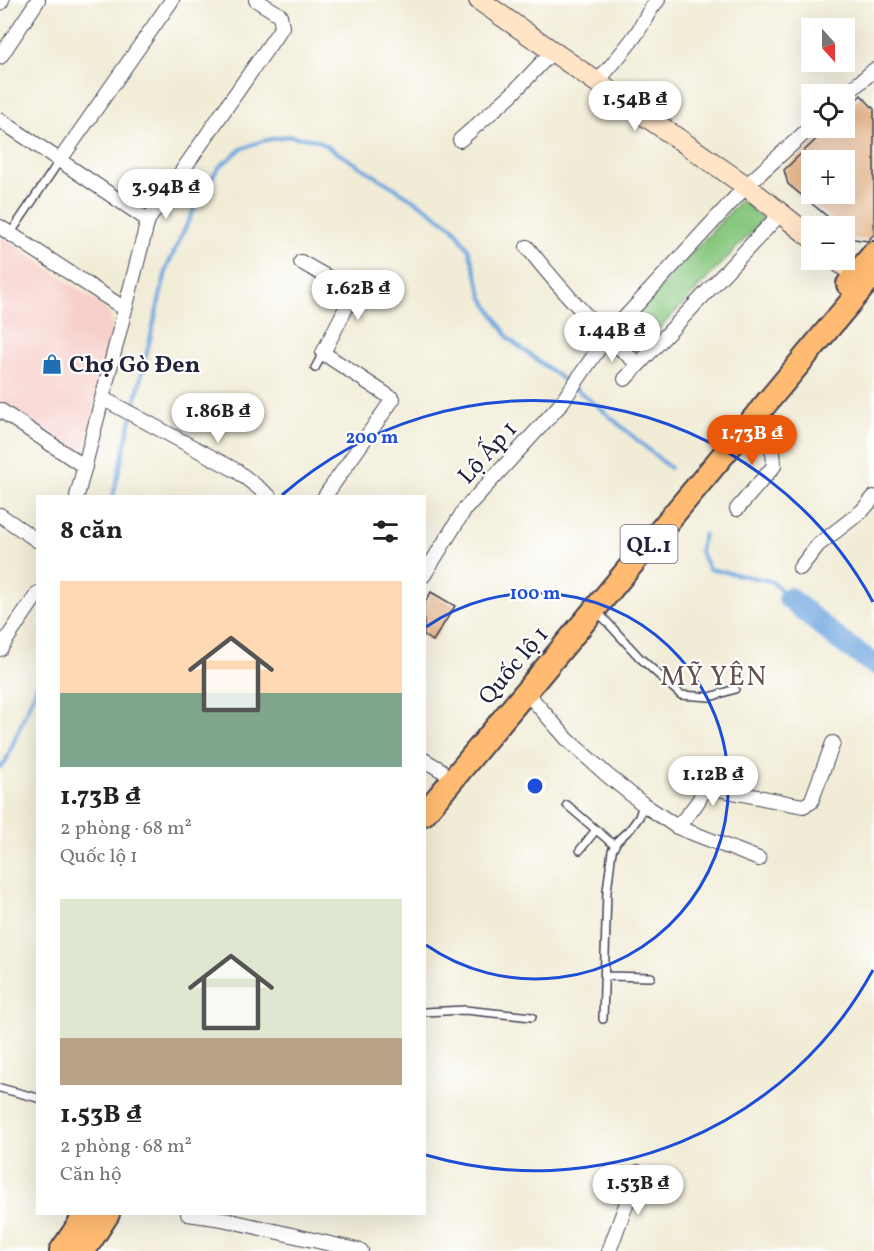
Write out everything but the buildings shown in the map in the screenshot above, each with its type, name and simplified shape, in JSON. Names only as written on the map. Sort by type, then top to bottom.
[{"type":"highway","name":"Quốc lộ 1","points":[[426,812],[867,281],[874,253]]},
{"type":"highway","name":"Quốc lộ 1","points":[[426,784],[433,765],[867,281]]},
{"type":"highway","points":[[61,1251],[85,1215]]},
{"type":"highway","points":[[84,1251],[107,1215]]},
{"type":"main road","points":[[479,0],[746,186],[801,229]]},
{"type":"main road","points":[[851,270],[867,281]]},
{"type":"street","points":[[0,57],[38,0]]},
{"type":"street","points":[[60,160],[172,0]]},
{"type":"street","points":[[77,495],[148,220],[282,27],[280,15],[256,0]]},
{"type":"street","points":[[597,82],[623,53],[658,0]]},
{"type":"street","points":[[460,140],[512,94],[552,52]]},
{"type":"street","points":[[855,86],[874,70]]},
{"type":"street","points":[[0,120],[148,220]]},
{"type":"street","name":"Lộ Ấp 1","points":[[426,572],[465,509],[560,405],[606,338],[746,186],[801,136]]},
{"type":"street","points":[[625,379],[782,213]]},
{"type":"street","points":[[5,230],[125,309]]},
{"type":"street","points":[[527,247],[606,338],[638,364]]},
{"type":"street","points":[[301,262],[357,288],[323,353],[393,399],[326,495]]},
{"type":"street","points":[[102,398],[237,471],[268,495]]},
{"type":"street","points":[[0,410],[85,467]]},
{"type":"street","points":[[737,509],[774,466],[773,451],[752,421]]},
{"type":"street","points":[[800,568],[818,545],[862,510],[874,497]]},
{"type":"street","points":[[0,515],[36,540]]},
{"type":"street","points":[[0,649],[36,596]]},
{"type":"street","points":[[526,692],[568,740],[643,804],[677,827],[759,859]]},
{"type":"street","points":[[707,787],[803,806],[812,802],[833,743]]},
{"type":"street","points":[[677,827],[697,805],[707,787],[709,768]]},
{"type":"street","points":[[609,1251],[638,1172]]},
{"type":"street","points":[[192,1215],[332,1248],[361,1251]]},
{"type":"lane","points":[[5,230],[60,160]]},
{"type":"lane","points":[[315,368],[323,353]]},
{"type":"lane","points":[[595,609],[639,657],[681,695],[710,697],[735,689]]},
{"type":"lane","points":[[603,1019],[607,891],[614,845],[639,817],[643,804]]},
{"type":"lane","points":[[567,806],[614,845]]},
{"type":"lane","points":[[580,850],[595,831]]},
{"type":"lane","points":[[605,976],[651,977]]},
{"type":"lane","points":[[426,1012],[465,1010],[532,1017]]},
{"type":"lane","points":[[0,1088],[36,1097]]},
{"type":"shaded area","name":"Chợ Gò Đen","points":[[0,235],[104,307],[110,315],[113,325],[85,447],[80,451],[72,451],[0,403]]},
{"type":"green space","points":[[741,200],[763,220],[633,356],[612,340]]},
{"type":"waterway","points":[[113,495],[167,267],[202,192],[219,167],[241,149],[262,141],[288,136],[317,140],[422,205],[453,227],[469,250],[483,298],[509,339],[594,403],[670,468]]},
{"type":"waterway","points":[[704,534],[700,551],[709,569],[771,581],[789,598]]},
{"type":"waterway","points":[[789,598],[838,639],[874,664]]},
{"type":"waterway","points":[[0,767],[5,763],[36,688]]},
{"type":"place","name":"Chợ Gò Đen","points":[[52,364]]},
{"type":"district","name":"MỸ YÊN","points":[[714,676]]}]
